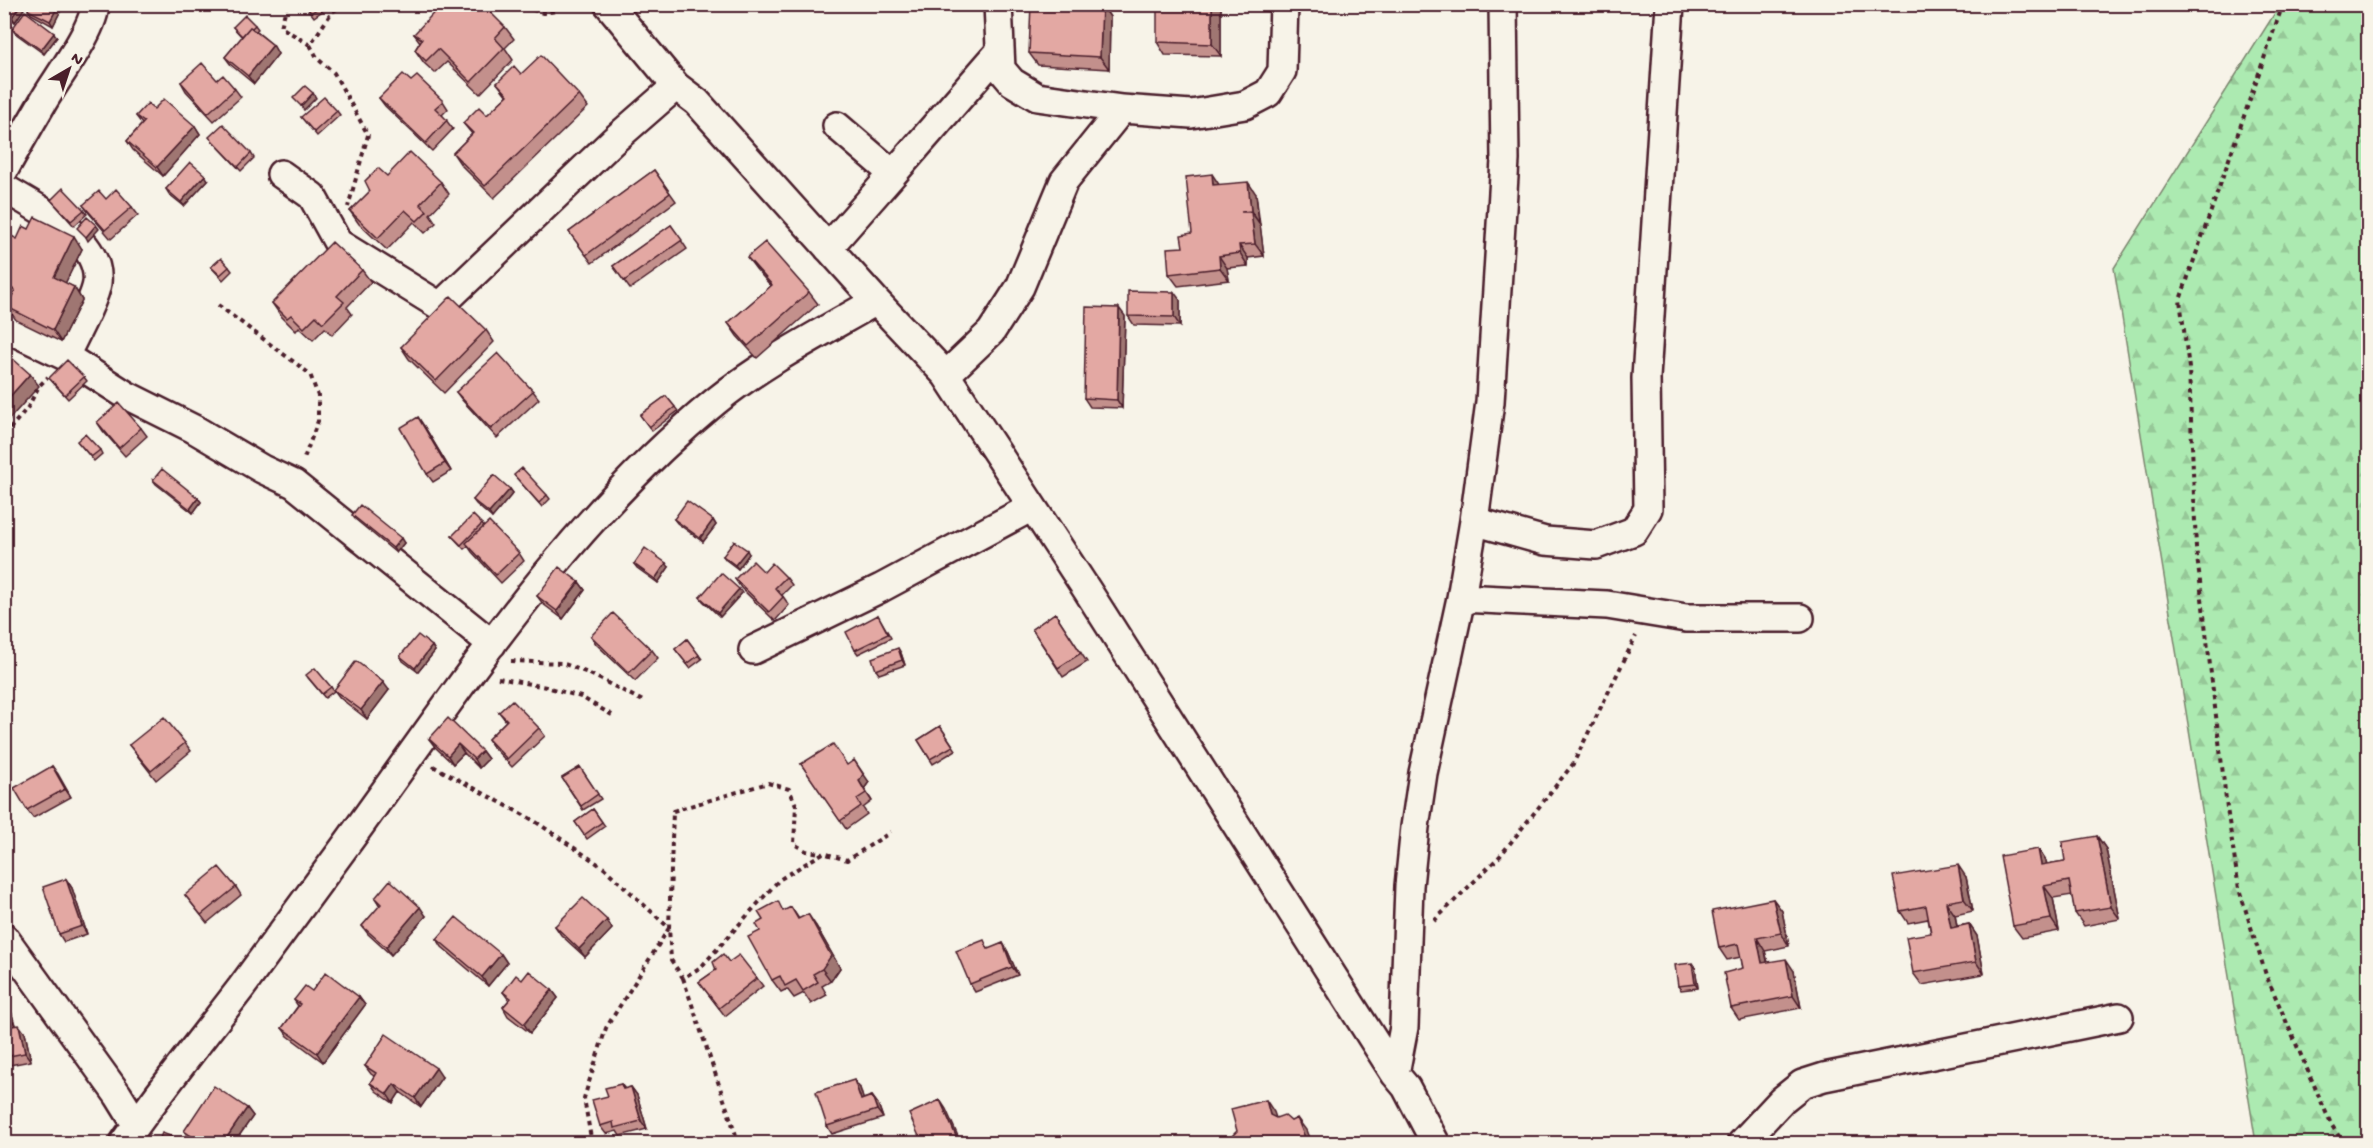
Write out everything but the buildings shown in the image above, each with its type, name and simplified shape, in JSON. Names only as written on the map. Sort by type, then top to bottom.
[{"type":"street","points":[[4,170],[43,101],[77,48],[95,13],[95,4]]},
{"type":"street","points":[[608,4],[676,86],[697,102],[876,301],[946,375],[1395,1074],[1406,1087],[1436,1143]]},
{"type":"street","points":[[998,4],[1001,69],[1012,82],[1037,97],[1122,109],[1191,114],[1245,105],[1268,93],[1282,71],[1284,4]]},
{"type":"street","points":[[1395,1074],[1404,1027],[1409,886],[1419,794],[1461,598],[1490,402],[1504,160],[1503,4]]},
{"type":"street","points":[[1474,521],[1545,541],[1596,545],[1634,531],[1648,508],[1646,378],[1670,4]]},
{"type":"street","points":[[828,248],[1000,51]]},
{"type":"street","points":[[280,174],[312,196],[338,243],[440,306],[613,141],[676,86]]},
{"type":"street","points":[[946,375],[991,332],[1020,286],[1064,181],[1122,109]]},
{"type":"street","points":[[837,126],[893,174]]},
{"type":"street","points":[[4,188],[59,222],[94,257],[97,283],[65,356]]},
{"type":"street","points":[[129,1134],[241,987],[481,659],[558,559],[605,506],[665,445],[716,401],[756,371],[876,301]]},
{"type":"street","points":[[4,327],[65,356],[126,394],[294,484],[481,659]]},
{"type":"street","points":[[753,650],[880,588],[1032,507]]},
{"type":"street","points":[[1461,598],[1607,605],[1686,618],[1800,618]]},
{"type":"street","points":[[4,937],[118,1095],[129,1134]]},
{"type":"street","points":[[1741,1143],[1782,1100],[1802,1084],[1824,1077],[2119,1017]]},
{"type":"path","points":[[287,4],[281,27],[310,45],[318,59],[334,73],[368,135],[338,243]]},
{"type":"path","points":[[310,45],[332,12],[344,4]]},
{"type":"path","points":[[515,4],[543,13],[555,11],[560,4]]},
{"type":"path","points":[[2283,4],[2180,300],[2189,368],[2196,548],[2239,889],[2266,975],[2331,1124],[2344,1143]]},
{"type":"path","points":[[218,305],[310,374],[318,396],[318,422],[294,484]]},
{"type":"path","points":[[4,436],[28,408],[39,386],[65,356]]},
{"type":"path","points":[[1408,947],[1500,856],[1573,764],[1647,612]]},
{"type":"path","points":[[481,659],[562,663],[588,673],[643,701]]},
{"type":"path","points":[[481,659],[546,687],[581,697],[612,715]]},
{"type":"path","points":[[412,754],[533,820],[563,840],[603,868],[669,928]]},
{"type":"path","points":[[739,1143],[683,978],[671,960],[669,928],[673,811],[768,783],[789,789],[796,805],[794,844],[806,851],[847,860],[891,832]]},
{"type":"path","points":[[683,978],[700,967],[779,880],[823,853]]},
{"type":"path","points":[[592,1143],[584,1098],[606,1028],[669,928]]},
{"type":"green space","points":[[2280,5],[2368,5],[2368,1143],[2256,1143],[2114,268]]}]
